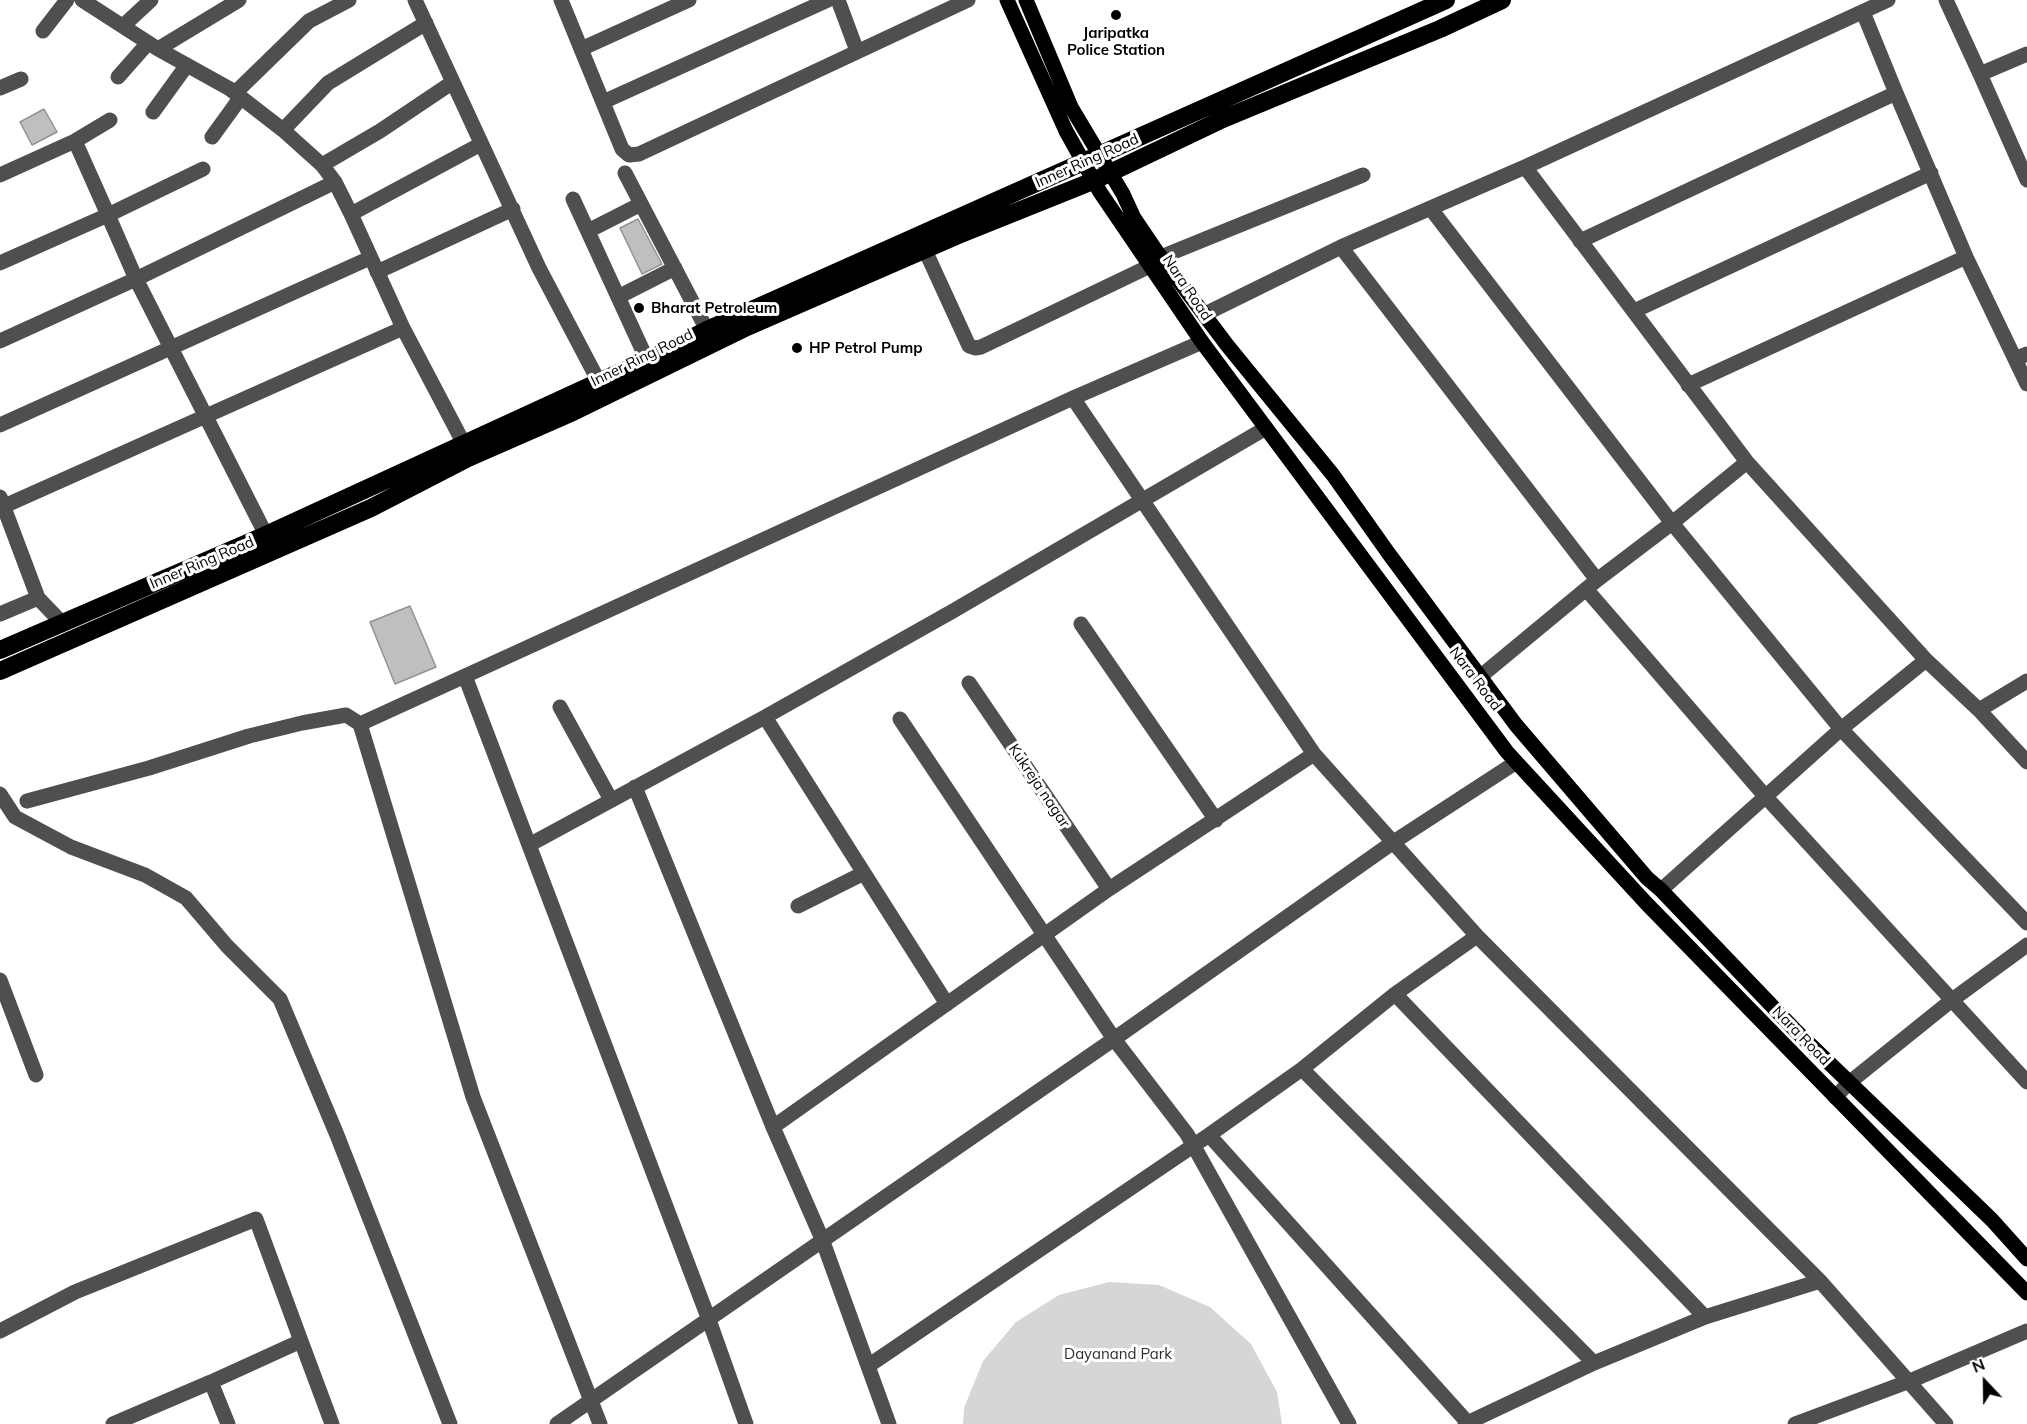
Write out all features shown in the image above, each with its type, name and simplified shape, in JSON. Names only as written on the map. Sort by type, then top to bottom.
[{"type":"highway","name":"Inner Ring Road","points":[[0,650],[266,535],[707,330],[1446,0]]},
{"type":"highway","name":"Inner Ring Road","points":[[0,671],[371,508],[468,458],[573,412],[747,327],[1093,181],[1109,171],[1233,115],[1440,29],[1502,0]]},
{"type":"main road","name":"Nara Road","points":[[1007,0],[1066,131],[1091,158],[1109,171],[1156,262],[1202,342],[1515,762],[1647,904],[2027,1293]]},
{"type":"main road","name":"Nara Road","points":[[1026,0],[1091,158],[1093,181],[1156,262],[1205,314],[1227,345],[1333,475],[1516,725],[1647,879],[1661,890],[1796,1031],[1992,1220],[2027,1259]]},
{"type":"street","points":[[43,31],[67,0]]},
{"type":"street","points":[[82,0],[153,46],[238,95],[283,130],[322,165],[335,182],[403,328],[464,444]]},
{"type":"street","points":[[123,26],[151,0]]},
{"type":"street","points":[[118,77],[153,46],[239,0]]},
{"type":"street","points":[[212,137],[238,95],[309,21],[349,0]]},
{"type":"street","points":[[415,0],[539,267],[599,382]]},
{"type":"street","points":[[561,0],[622,149],[629,155],[639,154],[968,0]]},
{"type":"street","points":[[581,50],[689,0]]},
{"type":"street","points":[[603,102],[828,0]]},
{"type":"street","points":[[838,0],[857,51]]},
{"type":"street","points":[[1205,314],[1341,247],[1525,167],[1888,0]]},
{"type":"street","points":[[1946,0],[2027,180]]},
{"type":"street","points":[[1863,12],[1966,257],[2021,356],[2027,384]]},
{"type":"street","points":[[283,130],[328,83],[426,24]]},
{"type":"street","points":[[1980,74],[2027,54]]},
{"type":"street","points":[[153,112],[187,65]]},
{"type":"street","points":[[0,88],[21,79]]},
{"type":"street","points":[[322,165],[453,82]]},
{"type":"street","points":[[1580,241],[1896,93]]},
{"type":"street","points":[[0,175],[75,141],[110,120]]},
{"type":"street","points":[[75,141],[136,279],[266,535]]},
{"type":"street","points":[[351,214],[481,144]]},
{"type":"street","points":[[1525,167],[1747,462],[1926,660],[1979,710],[2027,762]]},
{"type":"street","points":[[0,263],[108,215],[203,169]]},
{"type":"street","points":[[625,173],[707,330]]},
{"type":"street","points":[[1634,311],[1931,173]]},
{"type":"street","points":[[925,250],[969,346],[981,347],[1156,262],[1363,175]]},
{"type":"street","points":[[0,341],[136,279],[335,182]]},
{"type":"street","points":[[573,199],[646,360]]},
{"type":"street","points":[[588,231],[641,204]]},
{"type":"street","points":[[377,272],[513,209]]},
{"type":"street","points":[[1431,209],[1672,523],[1841,729],[2027,923]]},
{"type":"street","points":[[1341,247],[1592,585],[1766,796],[2027,1082]]},
{"type":"street","points":[[1688,385],[1966,257]]},
{"type":"street","points":[[0,425],[370,258]]},
{"type":"street","points":[[618,297],[675,268]]},
{"type":"street","points":[[63,624],[38,598],[1,504],[205,417],[403,328]]},
{"type":"street","points":[[360,724],[1073,398],[1202,342]]},
{"type":"street","points":[[1073,398],[1314,754],[1477,936],[1820,1281],[1946,1424]]},
{"type":"street","points":[[529,845],[765,717],[953,611],[1266,428]]},
{"type":"street","points":[[1481,676],[1747,462]]},
{"type":"street","points":[[0,614],[38,598]]},
{"type":"street","points":[[1081,624],[1216,820]]},
{"type":"street","points":[[1661,890],[1841,729],[1926,660]]},
{"type":"street","points":[[465,676],[709,1320],[746,1424]]},
{"type":"street","points":[[1979,710],[2027,681]]},
{"type":"street","name":"Kukreja nagar","points":[[969,683],[1109,890]]},
{"type":"street","points":[[560,707],[611,800]]},
{"type":"street","points":[[27,801],[149,768],[249,736],[302,723],[346,714],[360,724],[473,1097],[600,1424]]},
{"type":"street","points":[[765,717],[947,1004]]},
{"type":"street","points":[[900,719],[1114,1039],[1187,1134],[1349,1424]]},
{"type":"street","points":[[773,1127],[1109,890],[1314,754]]},
{"type":"street","points":[[557,1424],[1114,1039],[1392,843],[1515,762]]},
{"type":"street","points":[[635,787],[773,1127],[822,1239],[889,1424]]},
{"type":"street","points":[[0,795],[15,817],[71,847],[145,875],[186,898],[227,946],[280,999],[337,1135],[450,1424]]},
{"type":"street","points":[[798,906],[864,873]]},
{"type":"street","points":[[868,1366],[1209,1135],[1302,1069],[1395,994],[1477,936]]},
{"type":"street","points":[[1836,1097],[1850,1082],[1952,1000],[2027,945]]},
{"type":"street","points":[[0,980],[36,1075]]},
{"type":"street","points":[[1395,994],[1705,1317]]},
{"type":"street","points":[[1302,1069],[1594,1363]]},
{"type":"street","points":[[1209,1135],[1466,1424],[1594,1363],[1705,1317],[1820,1281]]},
{"type":"street","points":[[0,1330],[75,1292],[255,1219],[332,1424]]},
{"type":"street","points":[[1795,1424],[1910,1381],[2027,1331]]},
{"type":"street","points":[[113,1424],[301,1341]]},
{"type":"street","points":[[211,1382],[228,1424]]},
{"type":"green space","name":"Dayanand Park","points":[[1109,1282],[1159,1285],[1210,1307],[1251,1344],[1277,1392],[1282,1424],[963,1424],[964,1408],[983,1361],[1016,1322],[1059,1295]]},
{"type":"building","points":[[44,109],[57,132],[32,145],[20,122]]},
{"type":"building","points":[[638,219],[662,264],[642,274],[620,228]]},
{"type":"building","points":[[410,606],[436,667],[395,684],[370,622]]},
{"type":"place","name":"Jaripatka Police Station","points":[[1116,15]]},
{"type":"place","name":"Bharat Petroleum","points":[[639,308]]},
{"type":"place","name":"HP Petrol Pump","points":[[797,348]]}]
